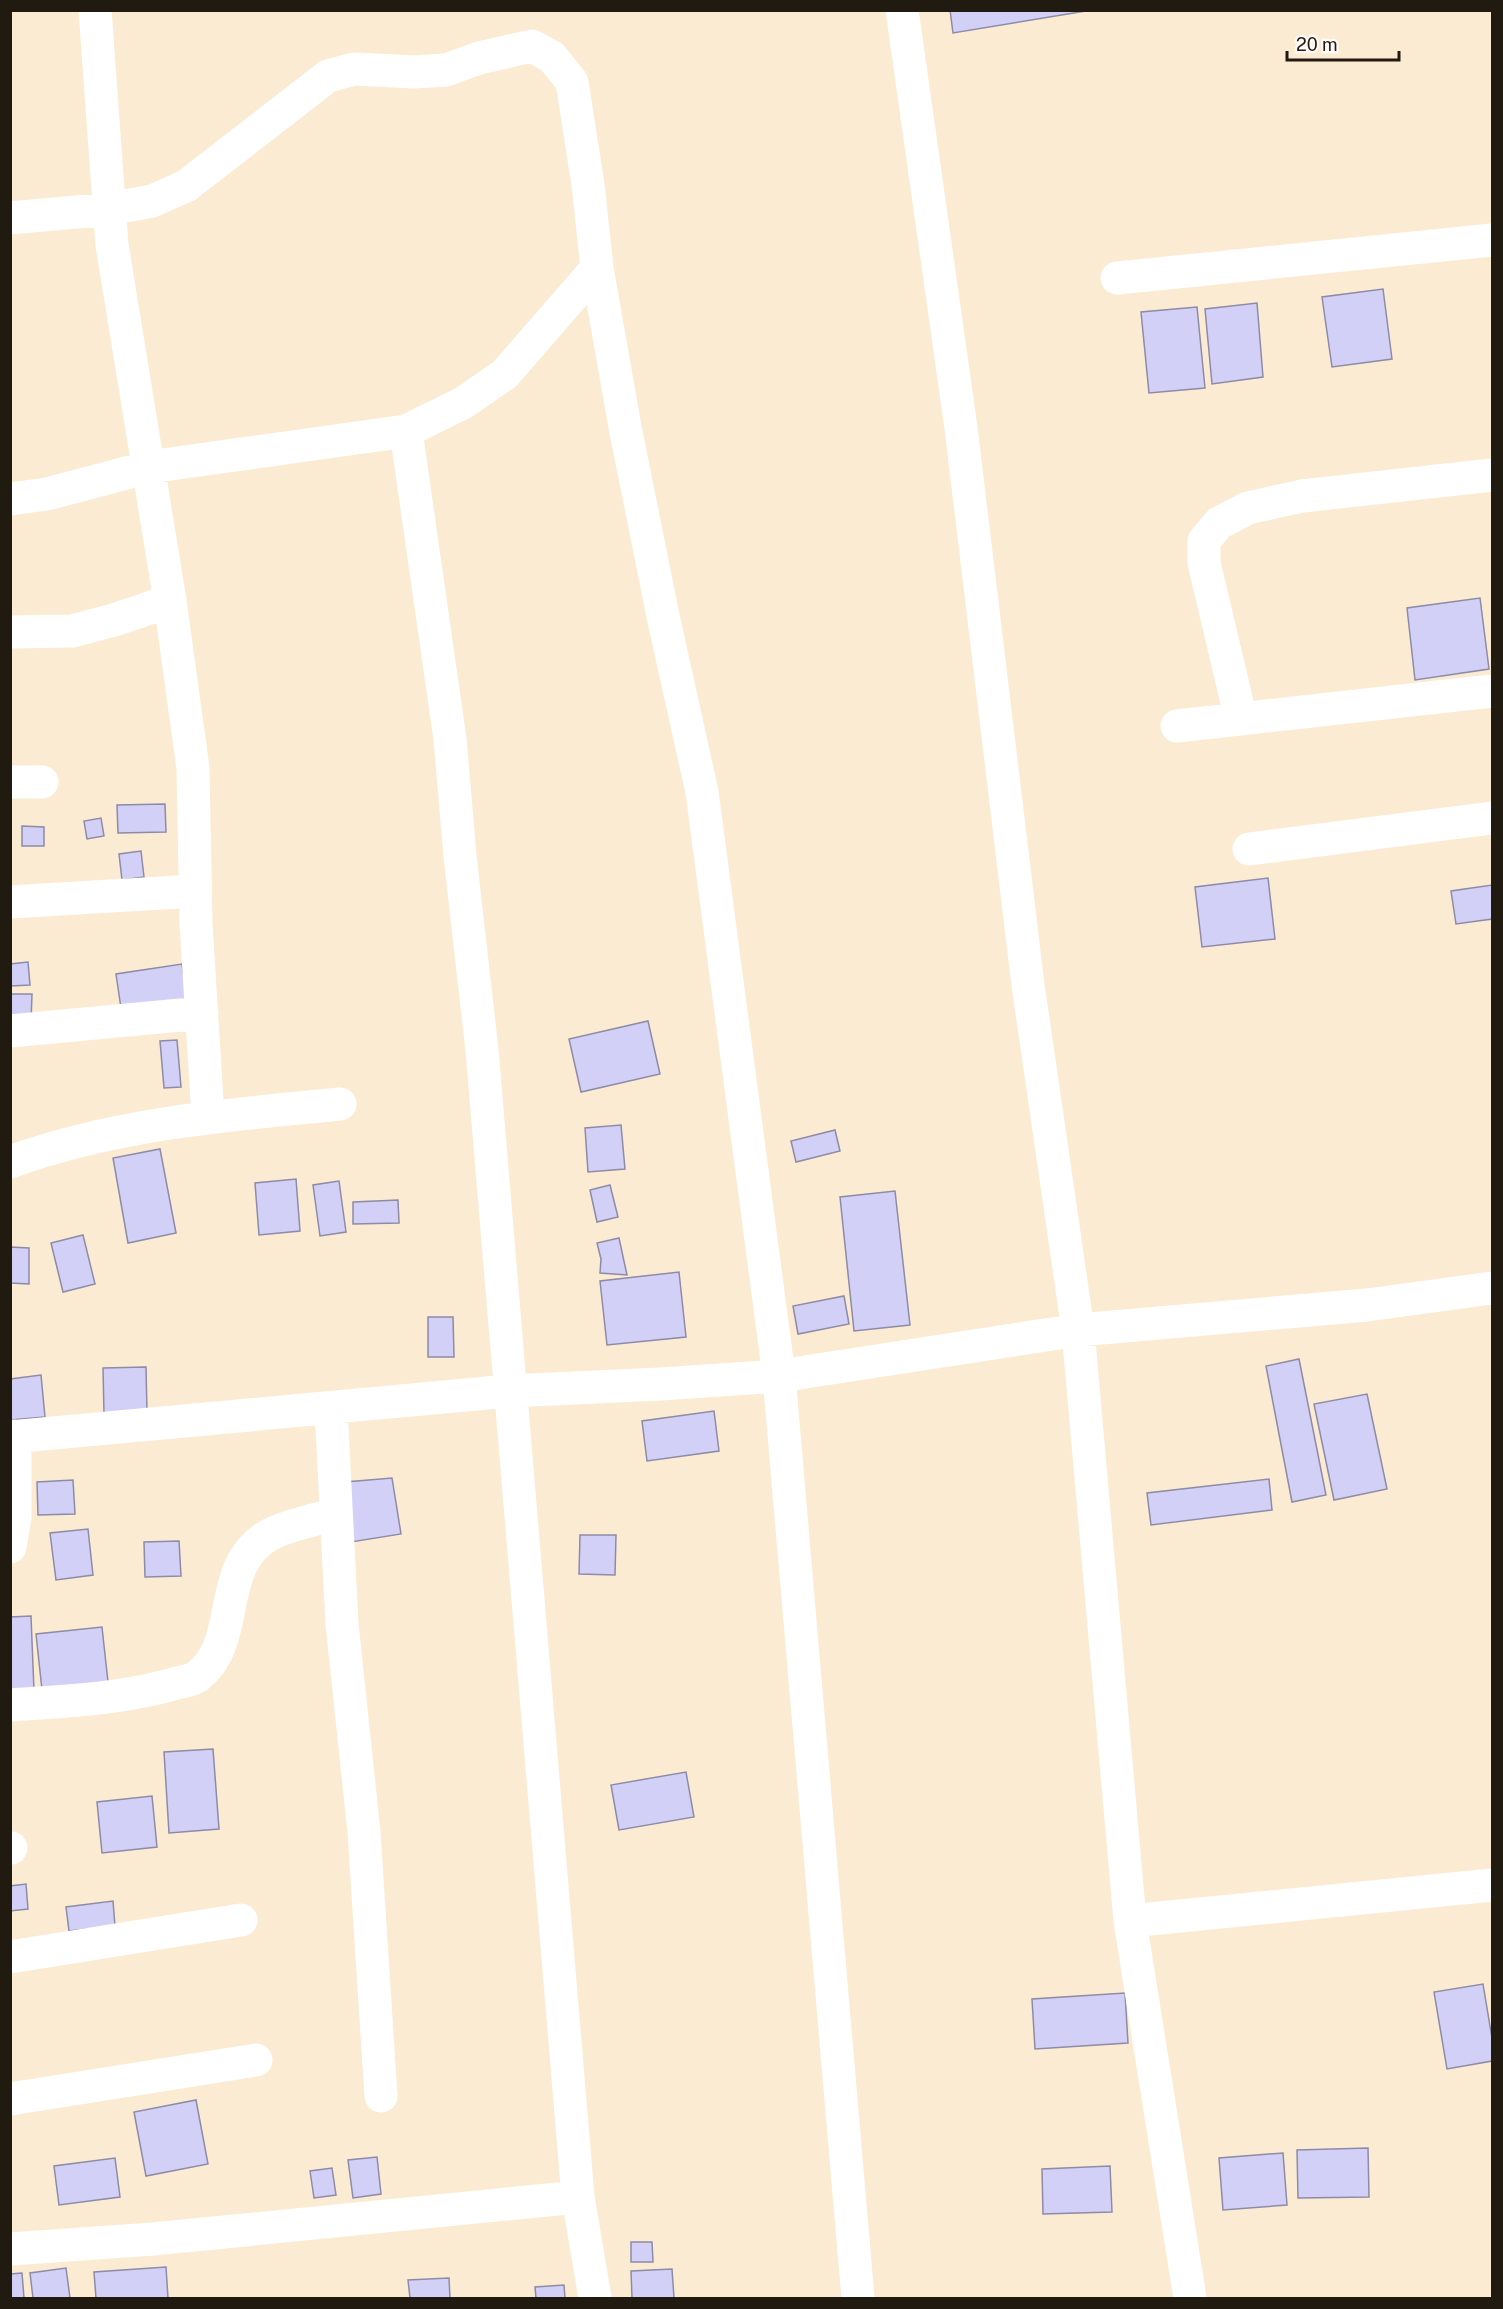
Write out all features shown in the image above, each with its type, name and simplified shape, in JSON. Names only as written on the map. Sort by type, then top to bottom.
[{"type":"street","points":[[95,10],[112,245],[170,601],[193,768],[195,891],[208,1117]]},
{"type":"street","points":[[902,10],[961,428],[1028,985],[1078,1330],[1130,1920],[1190,2298]]},
{"type":"street","points":[[10,218],[110,209],[152,201],[186,186],[328,76],[354,69],[414,72],[446,70],[479,58],[532,46],[552,57],[572,82],[588,185],[597,268],[661,605],[702,792],[779,1376],[858,2298]]},
{"type":"street","points":[[1117,278],[1492,240]]},
{"type":"street","points":[[10,499],[47,494],[149,467],[406,431],[463,403],[505,374],[597,268]]},
{"type":"street","points":[[406,431],[450,739],[460,856],[482,1050],[578,2197],[595,2298]]},
{"type":"street","points":[[1241,719],[1204,563],[1204,541],[1219,523],[1248,507],[1302,496],[1492,475]]},
{"type":"street","points":[[10,632],[72,631],[170,601]]},
{"type":"street","points":[[1177,726],[1492,691]]},
{"type":"street","points":[[10,782],[42,782]]},
{"type":"street","points":[[1249,849],[1492,818]]},
{"type":"street","points":[[10,902],[195,891]]},
{"type":"street","points":[[10,1031],[202,1014]]},
{"type":"street","points":[[10,1162],[53,1146],[127,1129],[208,1117],[340,1104]]},
{"type":"street","points":[[10,1547],[15,1517],[13,1437],[510,1391],[779,1376],[1078,1330],[1367,1305],[1492,1288]]},
{"type":"street","points":[[331,1408],[342,1624],[364,1832],[381,2096]]},
{"type":"street","points":[[10,1706],[88,1700],[156,1689],[198,1677],[218,1654],[235,1580],[245,1556],[270,1535],[336,1513]]},
{"type":"street","points":[[1130,1920],[1492,1885]]},
{"type":"street","points":[[10,1957],[241,1920]]},
{"type":"street","points":[[10,2098],[256,2060]]},
{"type":"street","points":[[10,2249],[165,2238],[578,2197]]},
{"type":"building","points":[[950,10],[1092,10],[953,33]]},
{"type":"building","points":[[1383,289],[1392,359],[1332,367],[1322,297]]},
{"type":"building","points":[[1257,303],[1263,377],[1212,384],[1205,309]]},
{"type":"building","points":[[1197,307],[1205,388],[1149,393],[1141,312]]},
{"type":"building","points":[[1480,598],[1489,669],[1415,680],[1407,608]]},
{"type":"building","points":[[165,804],[166,832],[118,833],[117,805]]},
{"type":"building","points":[[101,818],[104,836],[87,839],[84,821]]},
{"type":"building","points":[[22,826],[44,827],[44,846],[22,846]]},
{"type":"building","points":[[141,851],[144,877],[122,880],[119,854]]},
{"type":"building","points":[[1268,878],[1275,939],[1202,947],[1195,887]]},
{"type":"building","points":[[1492,885],[1492,919],[1456,924],[1451,891]]},
{"type":"building","points":[[28,962],[30,985],[10,986],[10,964]]},
{"type":"building","points":[[182,964],[188,1005],[122,1015],[116,974]]},
{"type":"building","points":[[10,994],[32,994],[31,1022],[10,1022]]},
{"type":"building","points":[[648,1021],[660,1074],[581,1092],[569,1039]]},
{"type":"building","points":[[177,1040],[181,1087],[164,1088],[160,1041]]},
{"type":"building","points":[[621,1125],[625,1169],[588,1172],[585,1128]]},
{"type":"building","points":[[835,1130],[840,1151],[796,1162],[791,1141]]},
{"type":"building","points":[[160,1149],[176,1233],[128,1243],[113,1158]]},
{"type":"building","points":[[296,1179],[300,1231],[259,1235],[255,1183]]},
{"type":"building","points":[[339,1181],[346,1232],[320,1236],[313,1185]]},
{"type":"building","points":[[610,1185],[618,1217],[597,1222],[590,1190]]},
{"type":"building","points":[[895,1191],[910,1325],[854,1331],[840,1197]]},
{"type":"building","points":[[398,1200],[399,1223],[353,1224],[353,1202]]},
{"type":"building","points":[[83,1235],[95,1284],[63,1292],[51,1243]]},
{"type":"building","points":[[619,1238],[627,1275],[600,1273],[601,1259],[597,1243]]},
{"type":"building","points":[[10,1247],[29,1248],[29,1284],[10,1283]]},
{"type":"building","points":[[679,1272],[686,1337],[607,1345],[600,1281]]},
{"type":"building","points":[[844,1296],[849,1324],[798,1334],[793,1306]]},
{"type":"building","points":[[428,1317],[453,1317],[454,1357],[428,1357]]},
{"type":"building","points":[[1299,1359],[1326,1495],[1292,1502],[1266,1366]]},
{"type":"building","points":[[146,1367],[147,1413],[104,1414],[103,1368]]},
{"type":"building","points":[[41,1375],[45,1417],[10,1420],[10,1379]]},
{"type":"building","points":[[1367,1394],[1387,1489],[1334,1500],[1314,1404]]},
{"type":"building","points":[[714,1411],[719,1451],[647,1461],[642,1421]]},
{"type":"building","points":[[392,1478],[401,1534],[351,1542],[345,1482]]},
{"type":"building","points":[[1269,1479],[1272,1510],[1151,1525],[1147,1493]]},
{"type":"building","points":[[73,1480],[75,1514],[38,1515],[37,1482]]},
{"type":"building","points":[[88,1529],[93,1575],[56,1580],[50,1533]]},
{"type":"building","points":[[580,1535],[616,1535],[615,1575],[579,1574]]},
{"type":"building","points":[[179,1541],[181,1576],[145,1577],[144,1542]]},
{"type":"building","points":[[31,1616],[34,1691],[10,1692],[10,1617]]},
{"type":"building","points":[[102,1627],[108,1682],[42,1690],[36,1634]]},
{"type":"building","points":[[213,1749],[219,1829],[169,1833],[164,1752]]},
{"type":"building","points":[[686,1772],[694,1817],[619,1830],[611,1785]]},
{"type":"building","points":[[152,1796],[157,1847],[102,1853],[97,1802]]},
{"type":"building","points":[[26,1884],[28,1909],[10,1911],[10,1886]]},
{"type":"building","points":[[113,1901],[115,1926],[69,1931],[66,1907]]},
{"type":"building","points":[[1483,1984],[1492,2038],[1492,2061],[1447,2069],[1434,1992]]},
{"type":"building","points":[[1125,1993],[1128,2043],[1035,2049],[1032,1999]]},
{"type":"building","points":[[196,2100],[208,2164],[146,2176],[134,2112]]},
{"type":"building","points":[[1368,2148],[1369,2197],[1298,2198],[1297,2150]]},
{"type":"building","points":[[1283,2153],[1287,2205],[1223,2210],[1219,2158]]},
{"type":"building","points":[[377,2157],[381,2194],[353,2198],[348,2160]]},
{"type":"building","points":[[115,2158],[120,2197],[59,2205],[54,2166]]},
{"type":"building","points":[[1110,2166],[1112,2212],[1043,2214],[1042,2169]]},
{"type":"building","points":[[332,2168],[336,2195],[314,2198],[310,2171]]},
{"type":"building","points":[[631,2242],[652,2242],[653,2262],[631,2262]]},
{"type":"building","points":[[166,2267],[168,2298],[96,2298],[94,2272]]},
{"type":"building","points":[[66,2268],[70,2298],[33,2298],[30,2273]]},
{"type":"building","points":[[672,2269],[674,2298],[632,2298],[631,2271]]},
{"type":"building","points":[[22,2273],[24,2298],[10,2298],[10,2274]]},
{"type":"building","points":[[449,2278],[450,2298],[410,2298],[408,2280]]},
{"type":"building","points":[[564,2285],[565,2298],[536,2298],[535,2287]]}]
